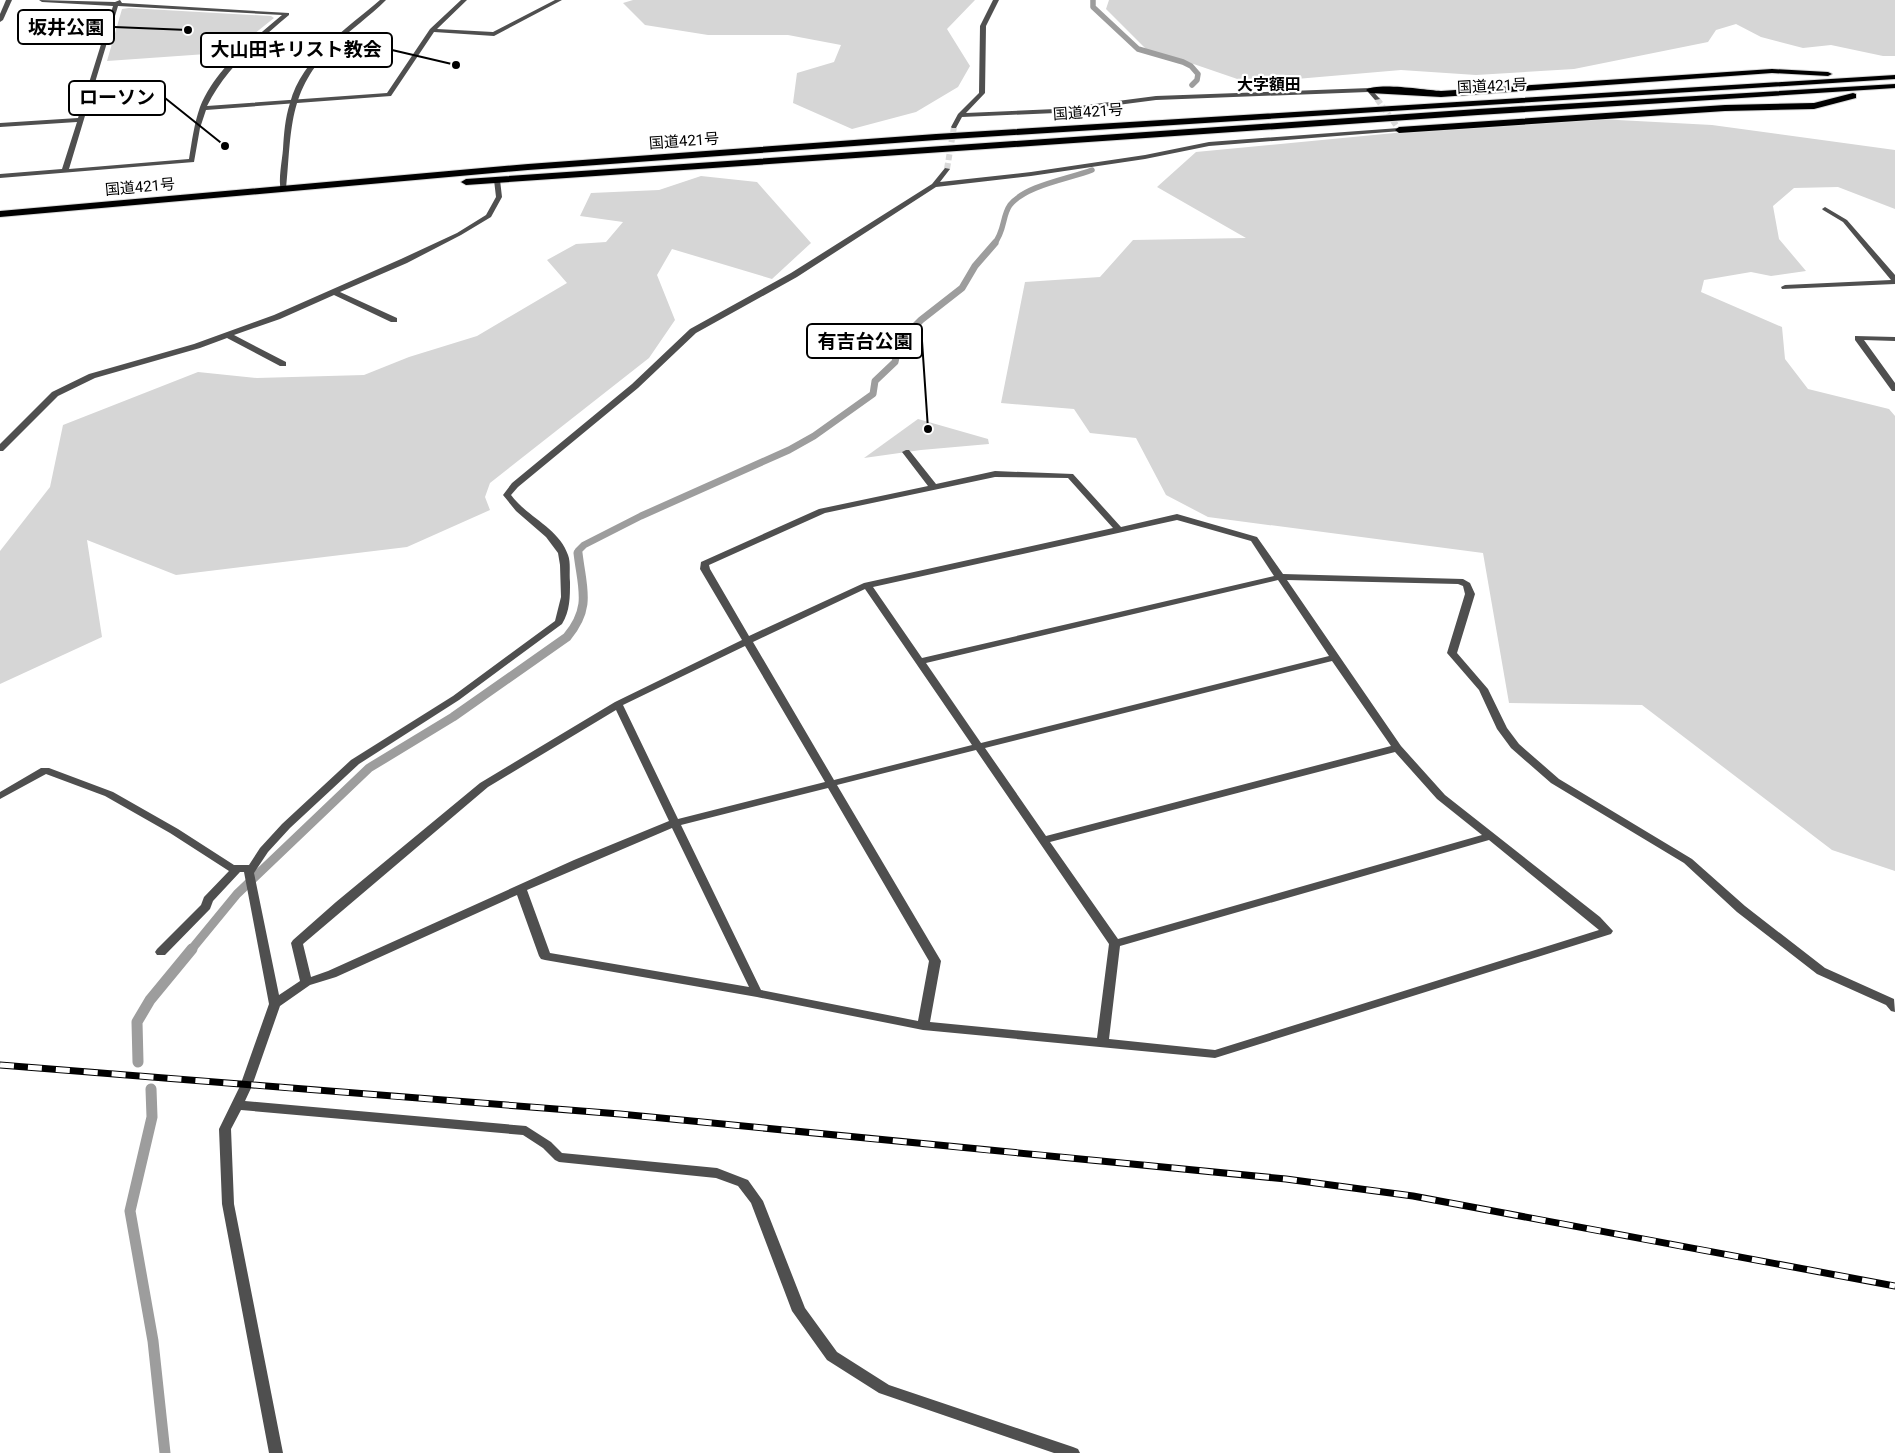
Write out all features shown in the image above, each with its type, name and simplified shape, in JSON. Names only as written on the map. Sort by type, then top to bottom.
[{"type":"highway","points":[[1370,90],[1441,94],[1772,70],[1833,74],[1877,72],[1895,76]]},
{"type":"highway","name":"国道421号","points":[[0,214],[528,167],[936,137],[1895,76]]},
{"type":"highway","points":[[1677,90],[1712,92],[1812,86],[1836,91],[1844,98]]},
{"type":"highway","name":"国道421号","points":[[283,190],[497,180],[1458,113],[1895,86]]},
{"type":"highway","points":[[1397,128],[1725,108],[1814,106],[1895,86]]},
{"type":"street","points":[[0,20],[9,0]]},
{"type":"street","points":[[0,176],[192,161],[198,122],[218,79],[254,42],[287,14],[42,0]]},
{"type":"street","points":[[64,171],[116,4],[122,0]]},
{"type":"street","points":[[283,190],[293,102],[304,78],[318,60],[383,0]]},
{"type":"street","points":[[204,108],[389,95],[432,30],[464,0]]},
{"type":"street","points":[[432,30],[494,34],[559,0]]},
{"type":"street","points":[[954,127],[960,115],[982,93],[983,26],[996,0]]},
{"type":"street","points":[[960,115],[1056,111],[1156,98],[1370,90],[1377,99]]},
{"type":"street","points":[[0,125],[80,120]]},
{"type":"street","points":[[934,184],[1031,174],[1145,158],[1209,144],[1397,128]]},
{"type":"street","points":[[161,952],[206,906],[208,900],[246,870],[286,826],[355,762],[456,698],[560,622],[565,610],[566,597],[562,550],[543,529],[512,504],[507,495],[515,485],[635,386],[693,330],[794,275],[934,184],[947,169]]},
{"type":"street","points":[[0,449],[55,394],[92,376],[228,335],[277,317],[404,261],[459,234],[489,216],[499,197],[497,180]]},
{"type":"street","points":[[1825,209],[1845,221],[1895,281]]},
{"type":"street","points":[[1785,287],[1895,281]]},
{"type":"street","points":[[334,292],[394,320]]},
{"type":"street","points":[[228,335],[283,364]]},
{"type":"street","points":[[1895,339],[1858,338],[1895,389]]},
{"type":"street","points":[[906,452],[934,487]]},
{"type":"street","points":[[923,1026],[935,961],[705,569],[704,564],[822,511],[995,474],[1070,476],[1118,529]]},
{"type":"street","points":[[306,982],[297,944],[340,904],[484,785],[618,704],[867,585],[1177,516],[1254,539],[1397,748],[1442,797],[1596,920],[1607,931],[1215,1054],[923,1026],[757,993],[545,956],[521,890]]},
{"type":"street","points":[[921,661],[1280,578],[1450,579],[1467,585],[1470,594],[1452,653],[1483,689],[1502,729],[1515,746],[1555,781],[1688,861],[1741,910],[1821,971],[1890,1002],[1895,1008]]},
{"type":"street","points":[[867,585],[1115,944],[1102,1044]]},
{"type":"street","points":[[275,1004],[306,982],[332,974],[674,823],[831,782],[1335,657]]},
{"type":"street","points":[[618,704],[757,993]]},
{"type":"street","points":[[1043,840],[1397,748]]},
{"type":"street","points":[[0,796],[45,770],[109,794],[174,831],[232,868],[246,870]]},
{"type":"street","points":[[1115,944],[1492,836]]},
{"type":"street","points":[[246,870],[275,1004],[238,1105],[225,1129],[228,1204],[276,1453]]},
{"type":"street","points":[[238,1105],[526,1131],[547,1145],[559,1157],[717,1173],[743,1183],[757,1201],[799,1311],[832,1356],[884,1389],[1073,1453]]},
{"type":"shaded area","points":[[633,0],[975,0],[947,29],[970,66],[958,87],[916,112],[852,129],[793,103],[797,73],[834,62],[841,45],[788,35],[708,35],[645,25],[623,3]]},
{"type":"shaded area","points":[[1109,0],[1895,0],[1895,56],[1883,56],[1831,45],[1803,48],[1761,37],[1736,24],[1716,30],[1708,42],[1574,69],[1476,75],[1401,70],[1249,83],[1147,50],[1106,9]]},
{"type":"shaded area","points":[[122,9],[271,16],[274,18],[244,42],[235,52],[107,61]]},
{"type":"shaded area","points":[[1599,119],[1712,125],[1895,150],[1895,209],[1838,187],[1794,188],[1773,206],[1779,239],[1806,271],[1771,276],[1751,272],[1704,280],[1701,292],[1782,327],[1785,359],[1808,389],[1889,409],[1895,416],[1895,871],[1832,850],[1642,705],[1509,703],[1483,553],[1208,517],[1166,495],[1136,438],[1090,433],[1074,409],[1001,403],[1025,282],[1100,277],[1133,240],[1246,238],[1157,187],[1196,152],[1405,132]]},
{"type":"shaded area","points":[[701,176],[757,182],[811,243],[772,279],[672,249],[657,275],[675,320],[649,358],[490,483],[485,497],[490,510],[407,547],[176,575],[87,540],[102,637],[0,684],[0,551],[50,487],[63,425],[198,372],[257,378],[364,375],[409,357],[477,336],[567,283],[547,260],[576,244],[606,242],[623,222],[580,216],[591,193],[659,190]]},
{"type":"shaded area","points":[[918,419],[988,439],[989,444],[921,450],[864,458]]},
{"type":"waterway","points":[[1093,0],[1093,7],[1138,49],[1191,66],[1198,74],[1197,80],[1192,85]]},
{"type":"waterway","points":[[994,244],[1000,234],[1007,209],[1017,198],[1048,183],[1092,170]]},
{"type":"waterway","points":[[578,553],[584,545],[641,516],[789,450],[814,436],[873,394],[875,381],[895,362],[903,338],[921,320],[962,288],[975,266],[995,243]]},
{"type":"waterway","points":[[191,950],[237,894],[369,768],[453,717],[567,637],[575,626],[583,606],[583,587],[578,553]]},
{"type":"waterway","points":[[138,1062],[137,1022],[150,1000],[192,949]]},
{"type":"waterway","points":[[151,1089],[152,1117],[130,1211],[153,1341],[165,1453]]},
{"type":"tunnel","points":[[1377,99],[1396,125]]},
{"type":"tunnel","points":[[947,169],[954,127]]},
{"type":"railway","points":[[0,1065],[620,1114],[1286,1179],[1413,1196],[1895,1286]]},
{"type":"place","name":"坂井公園","points":[[188,30]]},
{"type":"place","name":"大山田キリスト教会","points":[[456,65]]},
{"type":"place","name":"ローソン","points":[[225,146]]},
{"type":"place","name":"有吉台公園","points":[[928,429]]},
{"type":"district","name":"大字額田","points":[[1269,84]]}]
